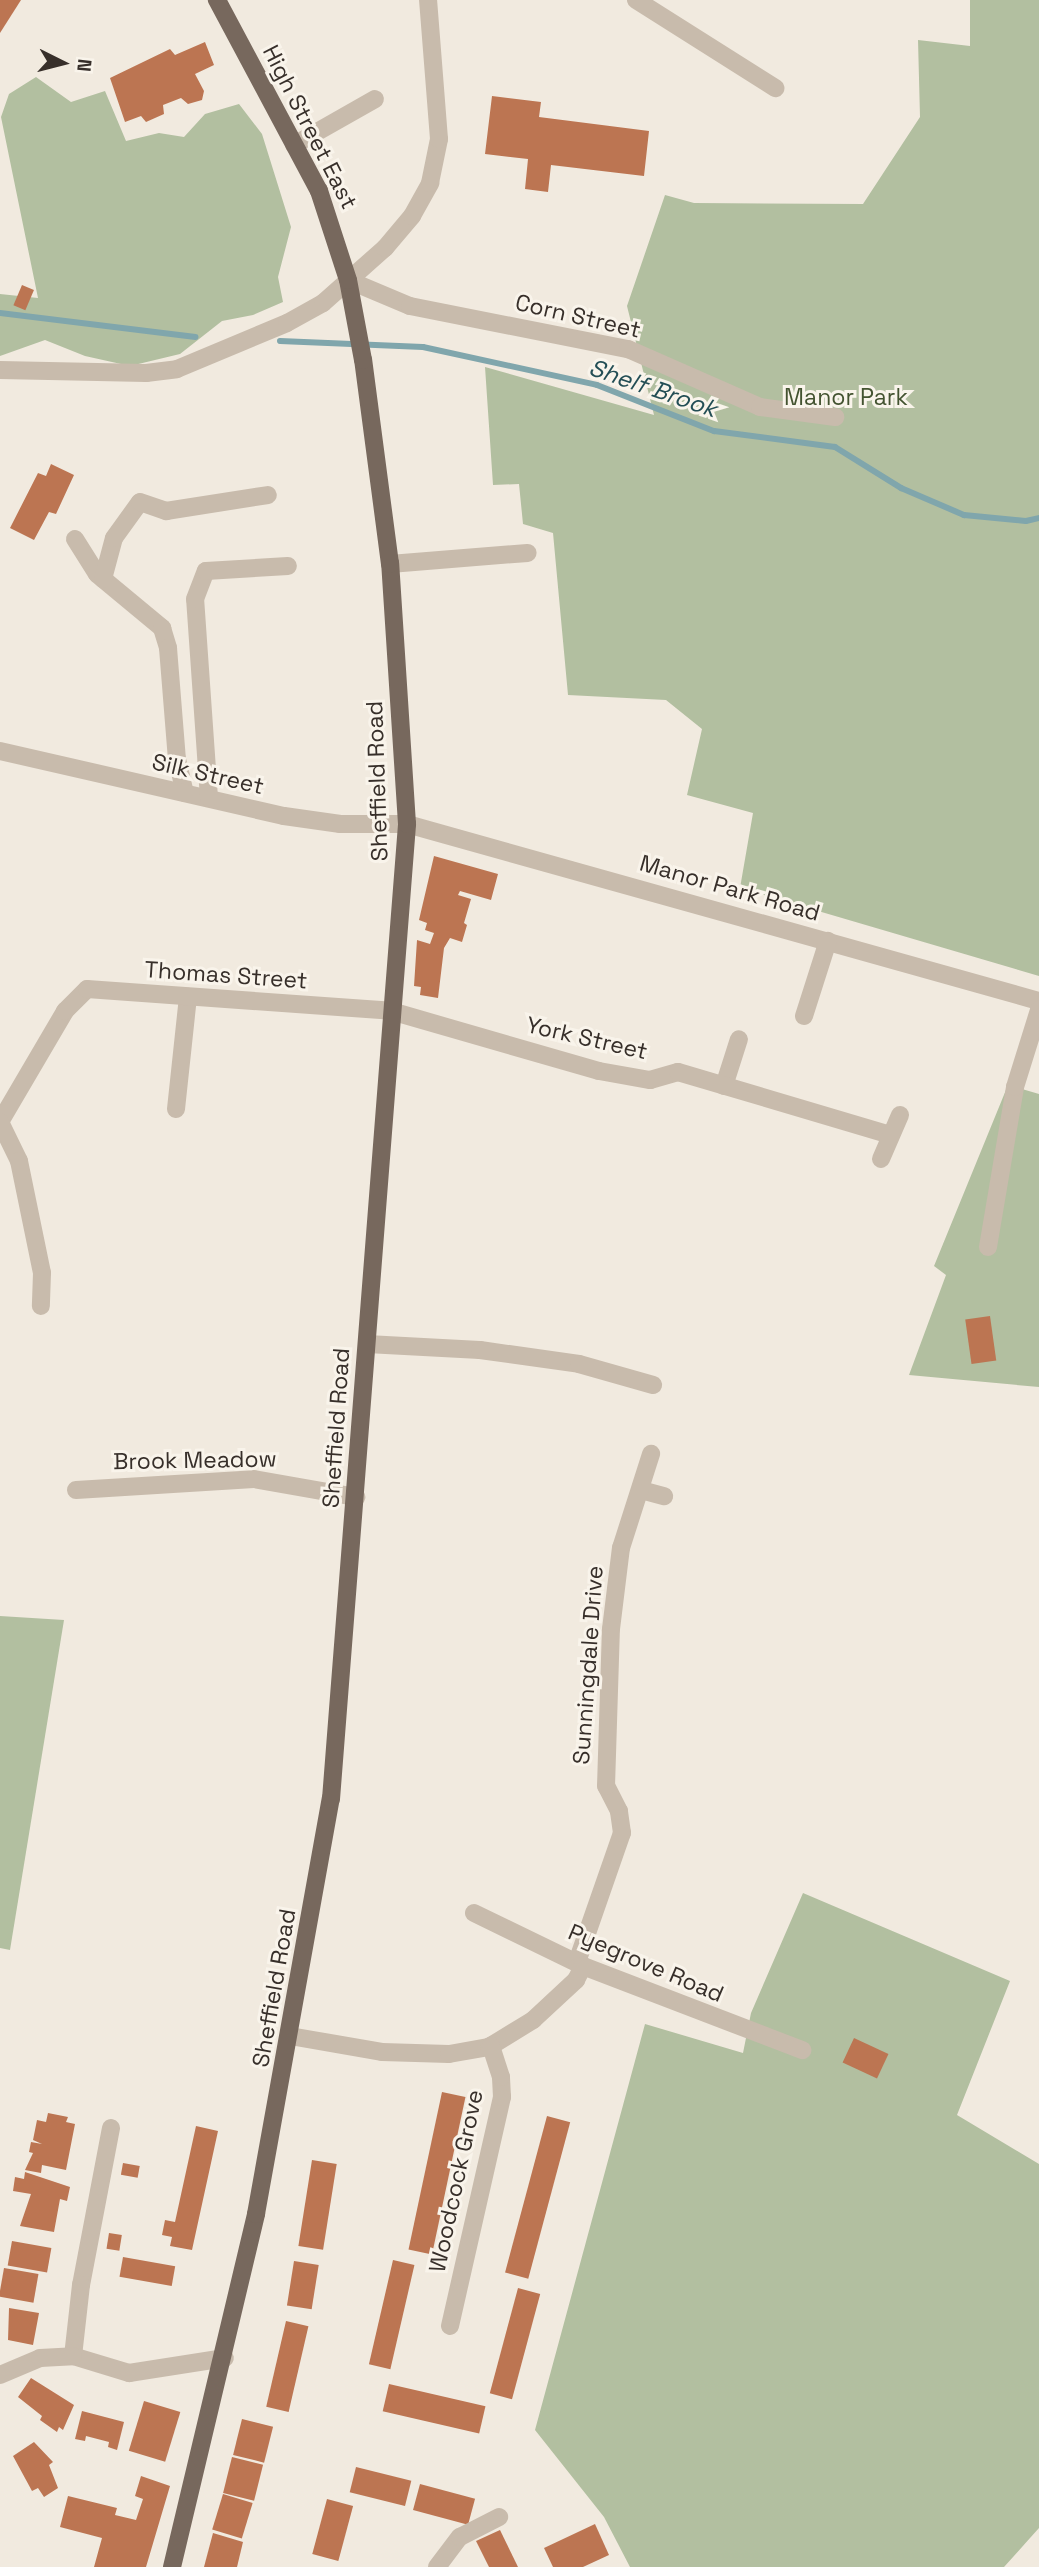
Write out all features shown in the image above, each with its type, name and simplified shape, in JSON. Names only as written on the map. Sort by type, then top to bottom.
[{"type":"main road","name":"High Street East","points":[[217,0],[319,191],[348,280]]},
{"type":"main road","name":"Sheffield Road","points":[[172,2567],[225,2358],[290,2036],[331,1799],[356,1497],[407,824],[390,564],[363,360],[348,280]]},
{"type":"street","points":[[0,370],[146,373],[177,369],[288,323],[323,303],[384,248],[412,216],[430,183],[439,139],[428,0]]},
{"type":"street","points":[[636,0],[775,88]]},
{"type":"street","points":[[294,145],[376,99]]},
{"type":"street","name":"Corn Street","points":[[348,280],[410,306],[628,349],[761,407],[835,417]]},
{"type":"street","points":[[103,579],[114,538],[140,502],[166,511],[268,495]]},
{"type":"street","points":[[75,539],[103,579],[162,628],[168,648],[177,760],[185,793]]},
{"type":"street","points":[[390,564],[528,553]]},
{"type":"street","points":[[209,798],[195,599],[206,571],[288,566]]},
{"type":"street","name":"Silk Street","points":[[0,751],[185,793],[340,824],[407,824]]},
{"type":"street","name":"Manor Park Road","points":[[407,824],[1039,1001]]},
{"type":"street","points":[[804,1016],[828,941]]},
{"type":"street","name":"Thomas Street","points":[[0,1122],[65,1010],[87,989],[391,1011]]},
{"type":"street","points":[[176,1109],[188,997]]},
{"type":"street","points":[[988,1247],[1015,1087],[1039,1010]]},
{"type":"street","name":"York Street","points":[[391,1011],[599,1071],[650,1080],[678,1072],[891,1135]]},
{"type":"street","points":[[724,1086],[739,1039]]},
{"type":"street","points":[[881,1159],[900,1115]]},
{"type":"street","points":[[0,1122],[19,1161],[42,1273],[41,1306]]},
{"type":"street","points":[[367,1345],[493,1352],[579,1364],[653,1385]]},
{"type":"street","name":"Sunningdale Drive","points":[[580,1964],[622,1833],[619,1811],[606,1786],[608,1667],[621,1548],[652,1454]]},
{"type":"street","name":"Brook Meadow","points":[[76,1490],[254,1479],[356,1497]]},
{"type":"street","points":[[641,1490],[664,1496]]},
{"type":"street","name":"Pyegrove Road","points":[[474,1913],[580,1964],[802,2050]]},
{"type":"street","points":[[290,2036],[382,2052],[449,2054],[491,2046],[533,2020],[576,1980],[580,1964]]},
{"type":"street","name":"Woodcock Grove","points":[[450,2326],[502,2097],[502,2077],[491,2046]]},
{"type":"street","points":[[73,2356],[81,2285],[111,2128]]},
{"type":"street","points":[[0,2375],[40,2358],[73,2356],[129,2373],[225,2358]]},
{"type":"street","points":[[436,2567],[460,2537],[499,2518]]},
{"type":"green space","name":"Manor Park","points":[[970,0],[1039,0],[1039,976],[740,888],[753,813],[687,795],[702,729],[666,700],[568,695],[553,533],[523,524],[519,484],[493,485],[485,367],[654,415],[627,306],[665,195],[694,203],[863,204],[920,117],[918,40],[970,46]]},
{"type":"green space","points":[[36,77],[71,102],[105,91],[126,141],[159,133],[184,137],[205,114],[239,104],[262,134],[291,227],[278,277],[283,302],[253,315],[222,321],[180,354],[130,366],[85,356],[45,340],[0,356],[0,294],[38,298],[1,117],[9,94]]},
{"type":"green space","points":[[1008,1085],[1039,1094],[1039,1387],[909,1375],[946,1275],[934,1266]]},
{"type":"green space","points":[[0,1616],[64,1620],[10,1950],[0,1948]]},
{"type":"green space","points":[[803,1893],[1010,1981],[957,2115],[1039,2164],[1039,2528],[1004,2567],[630,2567],[604,2517],[535,2430],[645,2024],[743,2053],[751,2013]]},
{"type":"building","points":[[0,0],[21,0],[0,33]]},
{"type":"building","points":[[205,42],[214,65],[195,74],[204,91],[202,100],[188,104],[181,98],[163,105],[164,114],[146,122],[141,116],[125,122],[110,78],[170,49],[175,55]]},
{"type":"building","points":[[492,96],[541,102],[539,117],[649,131],[644,176],[551,165],[548,192],[525,189],[528,159],[485,154]]},
{"type":"building","points":[[22,285],[34,290],[25,310],[13,305]]},
{"type":"building","points":[[51,464],[74,475],[56,514],[49,512],[34,540],[10,528],[38,473],[46,476]]},
{"type":"building","points":[[434,856],[498,874],[491,900],[460,891],[458,895],[471,899],[464,923],[467,925],[462,942],[450,938],[444,948],[438,998],[420,995],[421,987],[414,986],[417,940],[430,944],[434,933],[425,930],[427,923],[419,920]]},
{"type":"building","points":[[990,1316],[996,1361],[972,1364],[965,1319]]},
{"type":"building","points":[[854,2038],[888,2054],[877,2079],[843,2062]]},
{"type":"building","points":[[442,2092],[465,2097],[432,2254],[409,2249]]},
{"type":"building","points":[[48,2113],[68,2117],[66,2122],[75,2124],[66,2170],[42,2165],[41,2173],[25,2170],[33,2153],[29,2152],[31,2142],[42,2144],[33,2140],[37,2120],[46,2122]]},
{"type":"building","points":[[547,2116],[570,2122],[528,2279],[505,2272]]},
{"type":"building","points":[[196,2126],[218,2131],[192,2250],[170,2246],[172,2237],[162,2235],[165,2220],[175,2222]]},
{"type":"building","points":[[312,2160],[337,2164],[323,2250],[298,2246]]},
{"type":"building","points":[[123,2163],[140,2166],[138,2178],[121,2175]]},
{"type":"building","points":[[25,2172],[70,2187],[67,2201],[60,2199],[54,2232],[20,2226],[31,2194],[13,2191],[15,2177],[24,2179]]},
{"type":"building","points":[[109,2233],[122,2235],[119,2251],[106,2249]]},
{"type":"building","points":[[12,2241],[51,2248],[47,2273],[8,2266]]},
{"type":"building","points":[[123,2257],[175,2266],[172,2286],[120,2277]]},
{"type":"building","points":[[393,2260],[414,2265],[390,2369],[369,2364]]},
{"type":"building","points":[[294,2261],[319,2265],[312,2309],[287,2305]]},
{"type":"building","points":[[4,2268],[38,2274],[33,2303],[0,2297]]},
{"type":"building","points":[[518,2288],[540,2294],[512,2399],[490,2393]]},
{"type":"building","points":[[9,2308],[39,2313],[33,2345],[8,2340]]},
{"type":"building","points":[[286,2321],[308,2326],[289,2412],[266,2407]]},
{"type":"building","points":[[31,2378],[74,2405],[63,2430],[59,2427],[57,2432],[40,2420],[42,2416],[18,2397]]},
{"type":"building","points":[[389,2384],[485,2406],[479,2434],[383,2411]]},
{"type":"building","points":[[144,2401],[180,2412],[165,2462],[129,2451]]},
{"type":"building","points":[[82,2411],[124,2422],[117,2450],[108,2447],[109,2442],[86,2436],[85,2441],[75,2439]]},
{"type":"building","points":[[242,2419],[273,2427],[264,2463],[233,2455]]},
{"type":"building","points":[[34,2442],[53,2462],[49,2465],[58,2488],[44,2497],[38,2488],[32,2491],[13,2456]]},
{"type":"building","points":[[232,2457],[263,2465],[254,2501],[223,2493]]},
{"type":"building","points":[[356,2467],[411,2481],[405,2506],[350,2492]]},
{"type":"building","points":[[141,2476],[170,2486],[146,2567],[94,2567],[102,2538],[60,2527],[68,2496],[117,2508],[115,2515],[136,2520],[143,2499],[135,2496]]},
{"type":"building","points":[[420,2484],[475,2499],[468,2525],[413,2510]]},
{"type":"building","points":[[223,2494],[253,2503],[242,2538],[212,2529]]},
{"type":"building","points":[[327,2499],[353,2506],[338,2561],[312,2554]]},
{"type":"building","points":[[595,2524],[609,2555],[583,2567],[553,2567],[544,2548]]},
{"type":"building","points":[[500,2530],[518,2567],[489,2567],[476,2541]]},
{"type":"building","points":[[213,2533],[243,2542],[237,2567],[204,2567]]},
{"type":"waterway","name":"Shelf Brook","points":[[0,313],[196,337]]},
{"type":"waterway","name":"Shelf Brook","points":[[280,341],[423,347],[597,385],[714,431],[835,447],[901,488],[964,515],[1026,521],[1039,518]]}]
